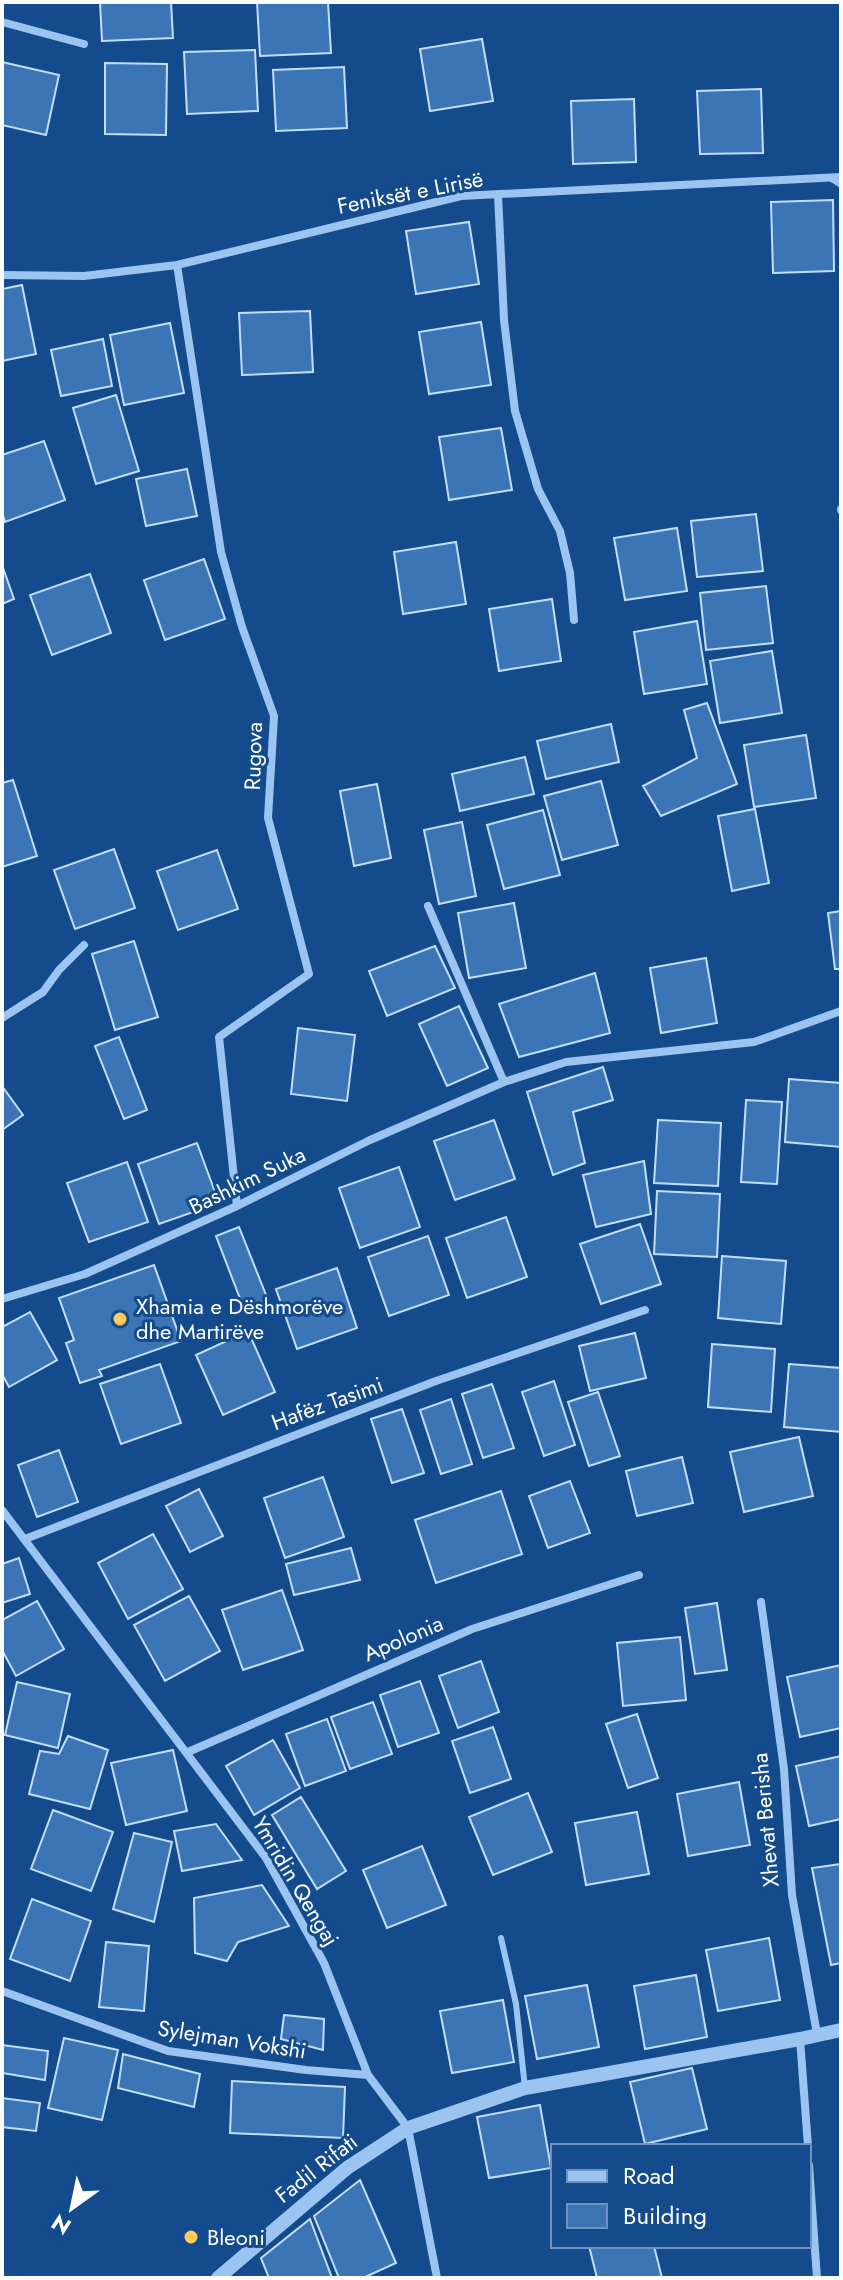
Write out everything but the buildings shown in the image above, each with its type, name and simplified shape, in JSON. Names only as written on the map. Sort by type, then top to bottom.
[{"type":"street","points":[[2,22],[84,44]]},
{"type":"street","name":"Feniksët e Lirisë","points":[[2,275],[84,276],[177,265],[461,196],[841,177]]},
{"type":"street","points":[[498,194],[504,320],[515,411],[538,489],[560,531],[570,573],[574,620]]},
{"type":"street","name":"Rugova","points":[[177,265],[221,552],[242,627],[274,716],[268,818],[309,974],[219,1037],[237,1206]]},
{"type":"street","points":[[428,906],[504,1082]]},
{"type":"street","points":[[2,1018],[43,992],[59,970],[84,945]]},
{"type":"street","name":"Bashkim Suka","points":[[2,1299],[85,1274],[237,1206],[370,1140],[504,1082],[566,1062],[754,1042],[841,1011]]},
{"type":"street","name":"Hafëz Tasimi","points":[[25,1539],[422,1387],[645,1310]]},
{"type":"street","name":"Ymridin Qengaj","points":[[2,1510],[266,1858],[324,1963],[368,2075],[408,2128],[437,2278]]},
{"type":"street","name":"Apolonia","points":[[188,1752],[472,1629],[639,1575]]},
{"type":"street","name":"Xhevat Berisha","points":[[761,1602],[784,1769],[792,1895],[817,2034]]},
{"type":"street","name":"Sylejman Vokshi","points":[[2,1991],[168,2051],[306,2070],[368,2075]]},
{"type":"street","points":[[408,2128],[525,2088],[841,2030]]},
{"type":"street","points":[[800,2039],[808,2144]]},
{"type":"street","name":"Fadil Rifati","points":[[218,2278],[347,2168],[408,2128]]},
{"type":"street","points":[[811,2193],[817,2278]]},
{"type":"lane","points":[[830,178],[841,185]]},
{"type":"lane","points":[[501,1938],[516,2004],[525,2088]]},
{"type":"place","name":"Xhamia e Dëshmorëve dhe Martirëve","points":[[120,1319]]},
{"type":"place","name":"Bleoni","points":[[191,2237]]}]
